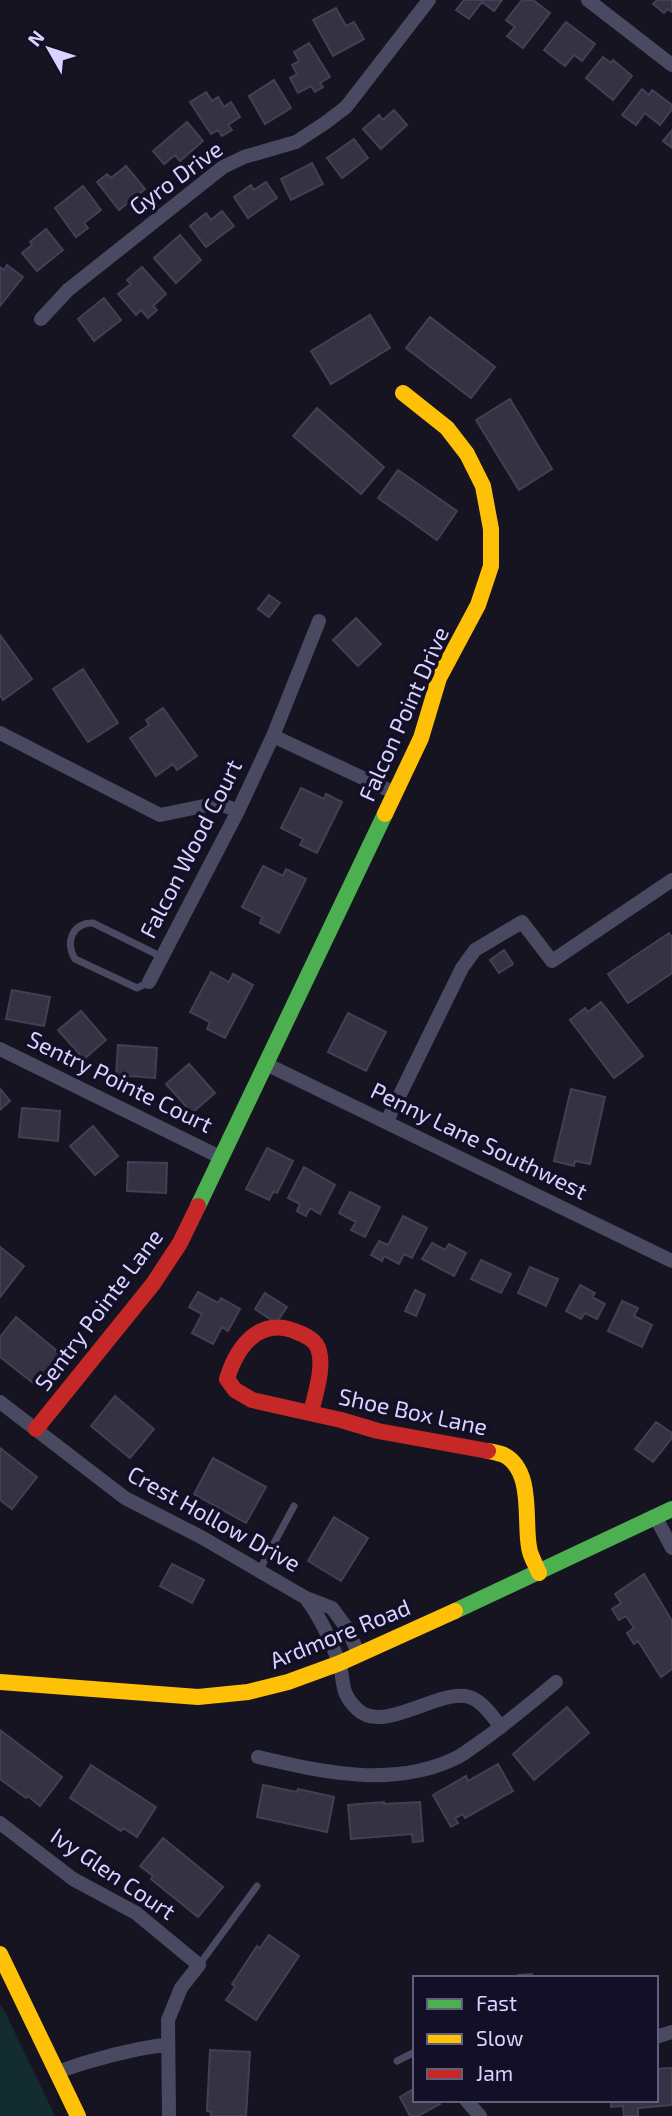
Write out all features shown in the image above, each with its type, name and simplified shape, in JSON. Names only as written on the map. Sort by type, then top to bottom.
[{"type":"street","name":"Gyro Drive","points":[[41,319],[68,290],[223,167],[244,157],[296,142],[346,107],[429,0]]},
{"type":"street","points":[[588,0],[672,65]]},
{"type":"street","name":"Falcon Point Drive","points":[[266,1063],[421,738],[439,678],[478,605],[491,566],[491,529],[483,486],[467,454],[447,428],[403,393]]},
{"type":"street","name":"Falcon Wood Court","points":[[149,982],[238,811],[273,736],[320,621]]},
{"type":"street","points":[[0,733],[160,815],[218,803],[238,811]]},
{"type":"street","points":[[273,736],[395,793]]},
{"type":"street","points":[[387,1121],[462,968],[475,950],[522,922],[552,961],[672,880]]},
{"type":"street","name":"Sentry Pointe Court","points":[[0,1049],[220,1157]]},
{"type":"street","name":"Penny Lane Southwest","points":[[266,1063],[672,1261]]},
{"type":"street","name":"Sentry Pointe Lane","points":[[36,1429],[153,1284],[180,1243],[266,1063]]},
{"type":"street","name":"Shoe Box Lane","points":[[311,1413],[319,1363],[318,1346],[295,1331],[278,1326],[266,1328],[238,1353],[230,1367],[227,1379],[235,1390],[252,1400],[378,1431],[504,1455],[522,1477],[527,1502],[529,1549],[539,1573]]},
{"type":"street","name":"Crest Hollow Drive","points":[[0,1402],[125,1498],[201,1537],[306,1598],[332,1608],[346,1627],[359,1654]]},
{"type":"street","name":"Ardmore Road","points":[[0,1682],[198,1697],[261,1689],[340,1663],[539,1573],[672,1508]]},
{"type":"street","points":[[655,1516],[672,1548]]},
{"type":"street","name":"Crest Hollow Drive","points":[[306,1598],[319,1616],[340,1663],[344,1694],[359,1712],[374,1717],[394,1716],[421,1705],[467,1696],[483,1705],[501,1727]]},
{"type":"street","points":[[258,1757],[309,1769],[351,1774],[386,1775],[425,1770],[458,1757],[501,1727],[556,1682]]},
{"type":"street","name":"Ivy Glen Court","points":[[0,1823],[73,1879],[136,1913],[199,1965]]},
{"type":"street","points":[[0,1954],[78,2116]]},
{"type":"street","points":[[169,2116],[168,2020],[181,1988],[199,1965]]},
{"type":"street","points":[[57,2072],[99,2057],[168,2044]]},
{"type":"street","points":[[469,2102],[480,2116]]},
{"type":"lane","points":[[149,982],[137,988],[75,959],[70,951],[70,942],[78,926],[93,923],[162,958]]},
{"type":"lane","points":[[259,1570],[294,1506]]},
{"type":"lane","points":[[199,1965],[257,1886]]},
{"type":"lane","points":[[397,2061],[413,2053]]},
{"type":"green space","points":[[0,2004],[6,2014],[55,2116],[0,2116]]},
{"type":"building","points":[[464,0],[502,0],[494,11],[482,2],[469,19],[456,10]]},
{"type":"building","points":[[522,0],[533,0],[550,13],[523,48],[507,36],[515,27],[506,20]]},
{"type":"building","points":[[657,0],[672,0],[672,12],[668,9],[664,13],[653,4]]},
{"type":"building","points":[[336,8],[346,26],[354,22],[364,39],[333,56],[313,20]]},
{"type":"building","points":[[566,22],[595,44],[582,61],[574,55],[565,66],[544,50]]},
{"type":"building","points":[[309,43],[330,77],[320,83],[323,87],[315,92],[311,86],[298,93],[290,78],[297,74],[292,65],[299,61],[294,52]]},
{"type":"building","points":[[603,57],[611,63],[613,60],[632,76],[613,100],[586,78]]},
{"type":"building","points":[[274,80],[291,108],[265,124],[249,96]]},
{"type":"building","points":[[642,89],[649,95],[652,90],[672,105],[660,125],[645,113],[636,125],[622,115]]},
{"type":"building","points":[[206,92],[212,101],[218,97],[224,107],[231,102],[240,117],[228,125],[232,130],[222,136],[218,130],[211,134],[190,102]]},
{"type":"building","points":[[394,110],[407,125],[381,149],[363,129],[379,115],[383,120]]},
{"type":"building","points":[[187,122],[203,141],[180,161],[175,155],[164,164],[153,151]]},
{"type":"building","points":[[672,130],[672,148],[663,141]]},
{"type":"building","points":[[354,139],[368,158],[342,178],[327,158]]},
{"type":"building","points":[[312,163],[323,184],[291,200],[281,179]]},
{"type":"building","points":[[126,166],[145,189],[119,210],[97,182],[107,174],[111,178]]},
{"type":"building","points":[[266,182],[277,198],[248,218],[234,197],[251,185],[254,190]]},
{"type":"building","points":[[83,186],[101,210],[84,223],[88,228],[76,237],[55,208]]},
{"type":"building","points":[[222,211],[234,226],[206,247],[190,226],[206,213],[211,220]]},
{"type":"building","points":[[46,229],[63,250],[37,271],[22,253],[32,245],[30,242]]},
{"type":"building","points":[[180,235],[201,260],[176,283],[154,258]]},
{"type":"building","points":[[7,265],[23,277],[0,306],[0,267],[4,270]]},
{"type":"building","points":[[142,267],[166,294],[153,306],[157,310],[148,318],[141,310],[136,315],[118,294],[131,284],[127,280]]},
{"type":"building","points":[[104,298],[121,320],[94,341],[78,319]]},
{"type":"building","points":[[370,315],[390,348],[331,384],[311,351]]},
{"type":"building","points":[[430,317],[495,367],[471,398],[406,348]]},
{"type":"building","points":[[510,399],[552,469],[519,490],[476,420]]},
{"type":"building","points":[[317,408],[384,467],[361,494],[293,436]]},
{"type":"building","points":[[398,470],[457,511],[437,540],[378,498]]},
{"type":"building","points":[[269,595],[280,603],[269,617],[258,609]]},
{"type":"building","points":[[356,618],[381,644],[358,666],[333,640]]},
{"type":"building","points":[[0,635],[32,679],[3,700],[0,695]]},
{"type":"building","points":[[83,669],[118,723],[88,742],[53,689]]},
{"type":"building","points":[[163,708],[197,756],[177,770],[173,764],[156,776],[130,738],[149,725],[146,720]]},
{"type":"building","points":[[301,788],[324,799],[326,794],[342,802],[317,853],[300,845],[303,839],[281,828]]},
{"type":"building","points":[[263,866],[283,876],[286,869],[306,879],[279,933],[260,923],[262,917],[242,907]]},
{"type":"building","points":[[669,933],[672,937],[672,973],[628,1003],[608,974]]},
{"type":"building","points":[[504,950],[513,964],[499,973],[490,960]]},
{"type":"building","points":[[211,972],[229,982],[233,974],[253,985],[225,1038],[207,1029],[210,1022],[190,1012]]},
{"type":"building","points":[[12,990],[50,997],[44,1026],[6,1019]]},
{"type":"building","points":[[601,1002],[643,1056],[614,1078],[570,1020],[585,1008],[588,1012]]},
{"type":"building","points":[[81,1011],[106,1040],[84,1059],[58,1030]]},
{"type":"building","points":[[348,1013],[386,1032],[366,1071],[328,1052]]},
{"type":"building","points":[[118,1045],[157,1048],[155,1078],[116,1075]]},
{"type":"building","points":[[189,1064],[215,1093],[192,1113],[166,1084]]},
{"type":"building","points":[[0,1089],[10,1101],[0,1110]]},
{"type":"building","points":[[571,1089],[605,1097],[590,1164],[575,1161],[574,1166],[554,1161]]},
{"type":"building","points":[[22,1108],[60,1111],[58,1141],[19,1137]]},
{"type":"building","points":[[93,1126],[118,1156],[95,1175],[70,1146]]},
{"type":"building","points":[[267,1148],[293,1161],[277,1193],[274,1191],[269,1200],[246,1189]]},
{"type":"building","points":[[128,1162],[167,1163],[166,1193],[127,1191]]},
{"type":"building","points":[[304,1167],[335,1185],[320,1214],[310,1208],[306,1216],[297,1211],[300,1204],[288,1198]]},
{"type":"building","points":[[350,1192],[380,1207],[365,1237],[351,1230],[356,1222],[339,1213]]},
{"type":"building","points":[[403,1216],[427,1228],[412,1258],[404,1254],[399,1264],[384,1256],[382,1261],[371,1255],[379,1241],[388,1245]]},
{"type":"building","points":[[432,1243],[445,1250],[449,1244],[466,1253],[454,1276],[422,1259]]},
{"type":"building","points":[[0,1247],[24,1266],[0,1297]]},
{"type":"building","points":[[481,1260],[511,1274],[501,1293],[471,1279]]},
{"type":"building","points":[[530,1267],[558,1279],[546,1306],[518,1293]]},
{"type":"building","points":[[580,1285],[595,1293],[592,1297],[605,1304],[597,1319],[585,1313],[581,1319],[566,1311]]},
{"type":"building","points":[[415,1290],[425,1295],[416,1316],[405,1311]]},
{"type":"building","points":[[198,1292],[218,1303],[221,1298],[240,1309],[228,1331],[222,1327],[213,1344],[192,1333],[202,1314],[189,1307]]},
{"type":"building","points":[[265,1293],[287,1307],[276,1323],[255,1309]]},
{"type":"building","points":[[622,1301],[638,1308],[634,1316],[652,1325],[642,1347],[608,1331]]},
{"type":"building","points":[[16,1317],[62,1355],[37,1386],[0,1357],[0,1337]]},
{"type":"building","points":[[115,1396],[154,1429],[130,1458],[91,1426]]},
{"type":"building","points":[[656,1422],[672,1433],[672,1438],[653,1462],[635,1449]]},
{"type":"building","points":[[0,1448],[37,1477],[12,1509],[0,1500]]},
{"type":"building","points":[[213,1458],[266,1487],[246,1523],[194,1494]]},
{"type":"building","points":[[334,1517],[368,1538],[341,1581],[308,1561]]},
{"type":"building","points":[[172,1564],[204,1580],[192,1603],[160,1586]]},
{"type":"building","points":[[644,1574],[672,1621],[672,1669],[661,1677],[638,1641],[634,1644],[627,1633],[634,1628],[626,1616],[619,1620],[612,1609],[621,1603],[615,1594]]},
{"type":"building","points":[[567,1707],[589,1733],[534,1780],[513,1754]]},
{"type":"building","points":[[0,1730],[62,1777],[40,1806],[0,1779]]},
{"type":"building","points":[[498,1764],[513,1791],[465,1818],[463,1814],[455,1818],[458,1823],[451,1827],[433,1795],[466,1776],[468,1781]]},
{"type":"building","points":[[91,1765],[156,1807],[137,1837],[123,1828],[121,1831],[70,1798]]},
{"type":"building","points":[[263,1785],[334,1797],[327,1832],[257,1817]]},
{"type":"building","points":[[420,1802],[423,1841],[413,1842],[412,1834],[351,1839],[348,1805]]},
{"type":"building","points":[[163,1838],[223,1887],[198,1917],[151,1879],[153,1876],[140,1866]]},
{"type":"building","points":[[269,1935],[299,1956],[256,2020],[226,2000],[235,1987],[232,1984],[257,1946],[260,1948]]},
{"type":"building","points":[[210,2050],[250,2052],[246,2116],[211,2116],[211,2112],[207,2111]]},
{"type":"building","points":[[672,2068],[672,2105],[638,2108],[638,2116],[624,2116],[623,2106],[611,2107],[611,2102],[658,2102],[658,2069]]},
{"type":"building","points":[[413,2089],[413,2102],[440,2104],[418,2116],[410,2116],[400,2097]]},
{"type":"traffic: fast","points":[[198,1206],[385,814]]},
{"type":"traffic: fast","points":[[455,1611],[672,1509]]},
{"type":"traffic: slow","points":[[385,814],[421,738],[439,678],[478,605],[491,566],[491,529],[483,486],[467,454],[447,428],[403,393]]},
{"type":"traffic: slow","points":[[488,1451],[504,1455],[520,1472],[526,1497],[530,1550],[539,1573]]},
{"type":"traffic: slow","points":[[0,1682],[198,1697],[248,1692],[288,1682],[340,1663],[455,1611]]},
{"type":"traffic: slow","points":[[0,1954],[78,2116]]},
{"type":"traffic: jam","points":[[36,1429],[153,1284],[180,1243],[198,1206]]},
{"type":"traffic: jam","points":[[311,1413],[320,1364],[315,1343],[284,1328],[261,1331],[252,1337],[237,1355],[227,1379],[235,1390],[252,1400],[378,1431],[488,1451]]}]
